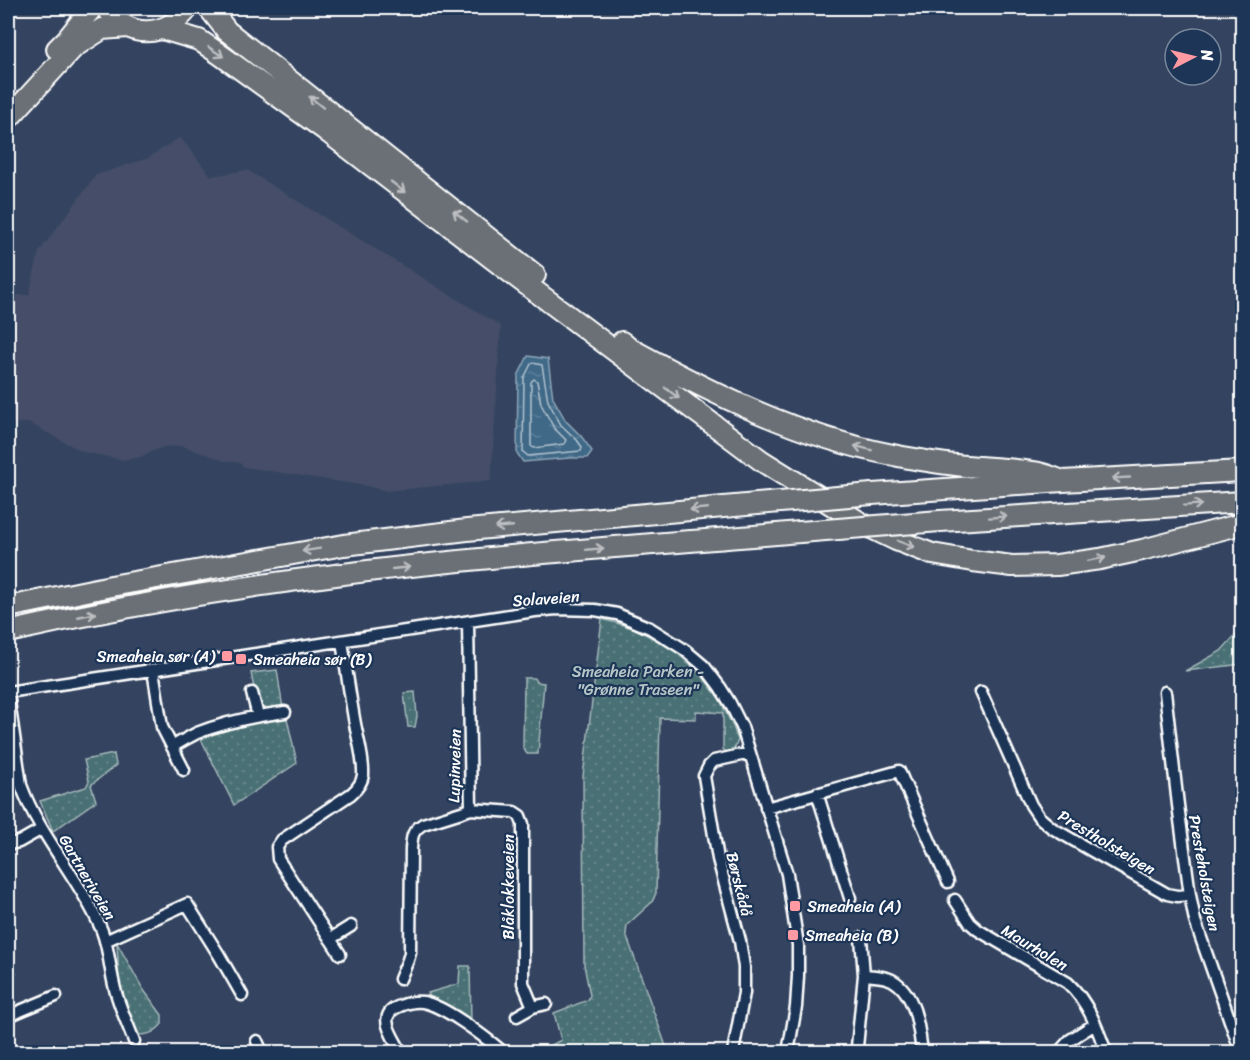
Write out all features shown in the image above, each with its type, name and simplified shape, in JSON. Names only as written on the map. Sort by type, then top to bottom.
[{"type":"highway","points":[[8,103],[67,39],[92,8]]},
{"type":"highway","points":[[107,8],[113,17],[128,27]]},
{"type":"highway","points":[[8,119],[74,47],[102,29],[128,27],[145,31],[162,29],[173,24],[188,8]]},
{"type":"highway","points":[[209,8],[227,31],[539,278],[627,353],[762,461],[861,523],[932,554],[1012,566],[1058,565],[1100,559],[1242,524]]},
{"type":"highway","points":[[162,29],[199,40],[627,353],[680,375],[722,397],[777,421],[836,441],[892,455],[953,465],[1034,472],[1064,481]]},
{"type":"highway","points":[[8,607],[122,584],[344,545],[479,529],[872,494],[1242,471]]},
{"type":"highway","points":[[8,632],[142,604],[342,574],[478,559],[940,521],[1242,502]]},
{"type":"highway","points":[[8,642],[30,627]]},
{"type":"street","name":"Solaveien","points":[[8,693],[535,611],[595,610],[617,614],[650,628],[685,650],[704,666],[720,687],[742,727],[787,874],[798,945],[796,1007],[788,1053]]},
{"type":"street","name":"Lupinveien","points":[[400,979],[410,953],[413,835],[416,828],[471,809],[468,622]]},
{"type":"street","points":[[340,954],[278,859],[277,847],[282,840],[351,794],[362,781],[361,758],[342,640]]},
{"type":"street","points":[[153,670],[162,727],[184,770]]},
{"type":"street","name":"Prestholsteigen","points":[[981,692],[1031,805],[1040,817],[1052,828],[1161,891],[1177,896],[1190,895]]},
{"type":"street","name":"Presteholsteigen","points":[[1166,692],[1190,895],[1200,938],[1241,1053]]},
{"type":"street","name":"Gartneriveien","points":[[8,693],[21,785],[42,830],[92,908],[105,941],[118,1000],[135,1041]]},
{"type":"street","points":[[252,693],[258,716]]},
{"type":"street","points":[[172,747],[197,734],[258,716],[285,712]]},
{"type":"street","name":"Børskådå","points":[[734,1053],[744,993],[744,967],[740,941],[718,859],[704,776],[714,761],[750,753]]},
{"type":"street","points":[[766,808],[899,771],[948,882]]},
{"type":"street","points":[[817,793],[850,898]]},
{"type":"street","name":"Blåklokkeveien","points":[[471,809],[514,812],[523,824],[523,983],[533,1007]]},
{"type":"street","name":"Gartneriveien","points":[[8,844],[20,842],[42,830]]},
{"type":"street","name":"Maurholen","points":[[955,900],[970,923],[978,930],[1068,983],[1078,993],[1095,1024],[1106,1053]]},
{"type":"street","name":"Gartneriveien","points":[[105,941],[187,903],[242,995]]},
{"type":"street","points":[[330,939],[351,926]]},
{"type":"street","points":[[857,1047],[864,975],[861,939]]},
{"type":"street","points":[[864,975],[893,980],[907,995],[916,1014],[922,1053]]},
{"type":"street","points":[[8,1016],[56,996]]},
{"type":"street","points":[[401,1053],[387,1023],[387,1016],[389,1012],[398,1007],[422,1002],[449,1014],[483,1036],[503,1053]]},
{"type":"street","points":[[517,1016],[533,1007],[546,1004]]},
{"type":"street","points":[[1059,1053],[1070,1040],[1095,1024]]},
{"type":"street","points":[[257,1041],[261,1053]]},
{"type":"shaded area","points":[[180,137],[211,176],[247,170],[501,326],[491,481],[386,491],[244,467],[240,463],[225,461],[182,446],[163,447],[140,457],[123,460],[83,452],[29,423],[8,423],[8,295],[29,295],[39,252],[96,175],[148,158]]},
{"type":"shaded area","points":[[79,1042],[83,1052],[53,1052]]},
{"type":"green space","name":"Smeaheia Parken - \"Grønne Traseen\"","points":[[602,619],[634,628],[673,649],[703,677],[719,698],[738,740],[735,748],[727,753],[723,749],[723,713],[696,711],[696,719],[660,718],[656,893],[652,902],[627,925],[626,934],[668,1052],[539,1052],[561,1040],[554,1013],[588,1000],[590,995],[584,965],[583,776]]},
{"type":"green space","points":[[1242,628],[1242,664],[1185,671],[1221,651]]},
{"type":"green space","points":[[277,670],[283,709],[266,710],[259,702],[254,690],[251,673]]},
{"type":"green space","points":[[524,678],[534,678],[536,682],[544,683],[538,754],[527,754],[523,748]]},
{"type":"green space","points":[[415,692],[417,716],[415,727],[408,727],[404,693]]},
{"type":"green space","points":[[286,714],[297,763],[234,805],[200,737],[257,716]]},
{"type":"green space","points":[[114,754],[116,765],[91,785],[96,801],[53,831],[40,801],[86,787],[89,781],[84,760]]},
{"type":"green space","points":[[117,943],[143,989],[162,1015],[162,1024],[151,1033],[136,1035],[127,1012],[119,983]]},
{"type":"green space","points":[[460,966],[470,966],[471,1023],[433,1002],[428,993],[459,984]]},
{"type":"water","points":[[528,356],[548,359],[553,398],[566,421],[592,451],[587,458],[523,462],[517,453],[518,376]]},
{"type":"place","name":"Smeaheia sør (A)","points":[[227,656]]},
{"type":"place","name":"Smeaheia sør (B)","points":[[241,659]]},
{"type":"place","name":"Smeaheia (A)","points":[[795,906]]},
{"type":"place","name":"Smeaheia (B)","points":[[793,935]]}]
